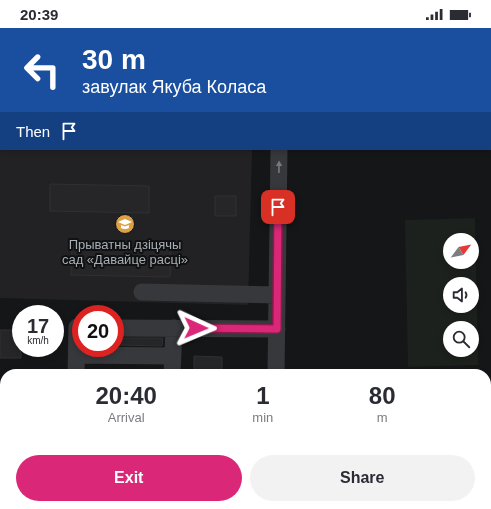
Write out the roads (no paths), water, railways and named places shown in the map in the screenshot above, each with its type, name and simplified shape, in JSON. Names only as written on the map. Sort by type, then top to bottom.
[{"type":"street","points":[[276,369],[279,150]]},
{"type":"street","points":[[142,292],[277,295]]},
{"type":"street","points":[[124,328],[277,329]]},
{"type":"street","points":[[172,369],[174,328]]},
{"type":"street","points":[[124,355],[173,356]]},
{"type":"street","points":[[76,369],[77,357]]},
{"type":"place","name":"Прыватны дзіцячы сад «Давайце расці»","points":[[125,224]]}]
